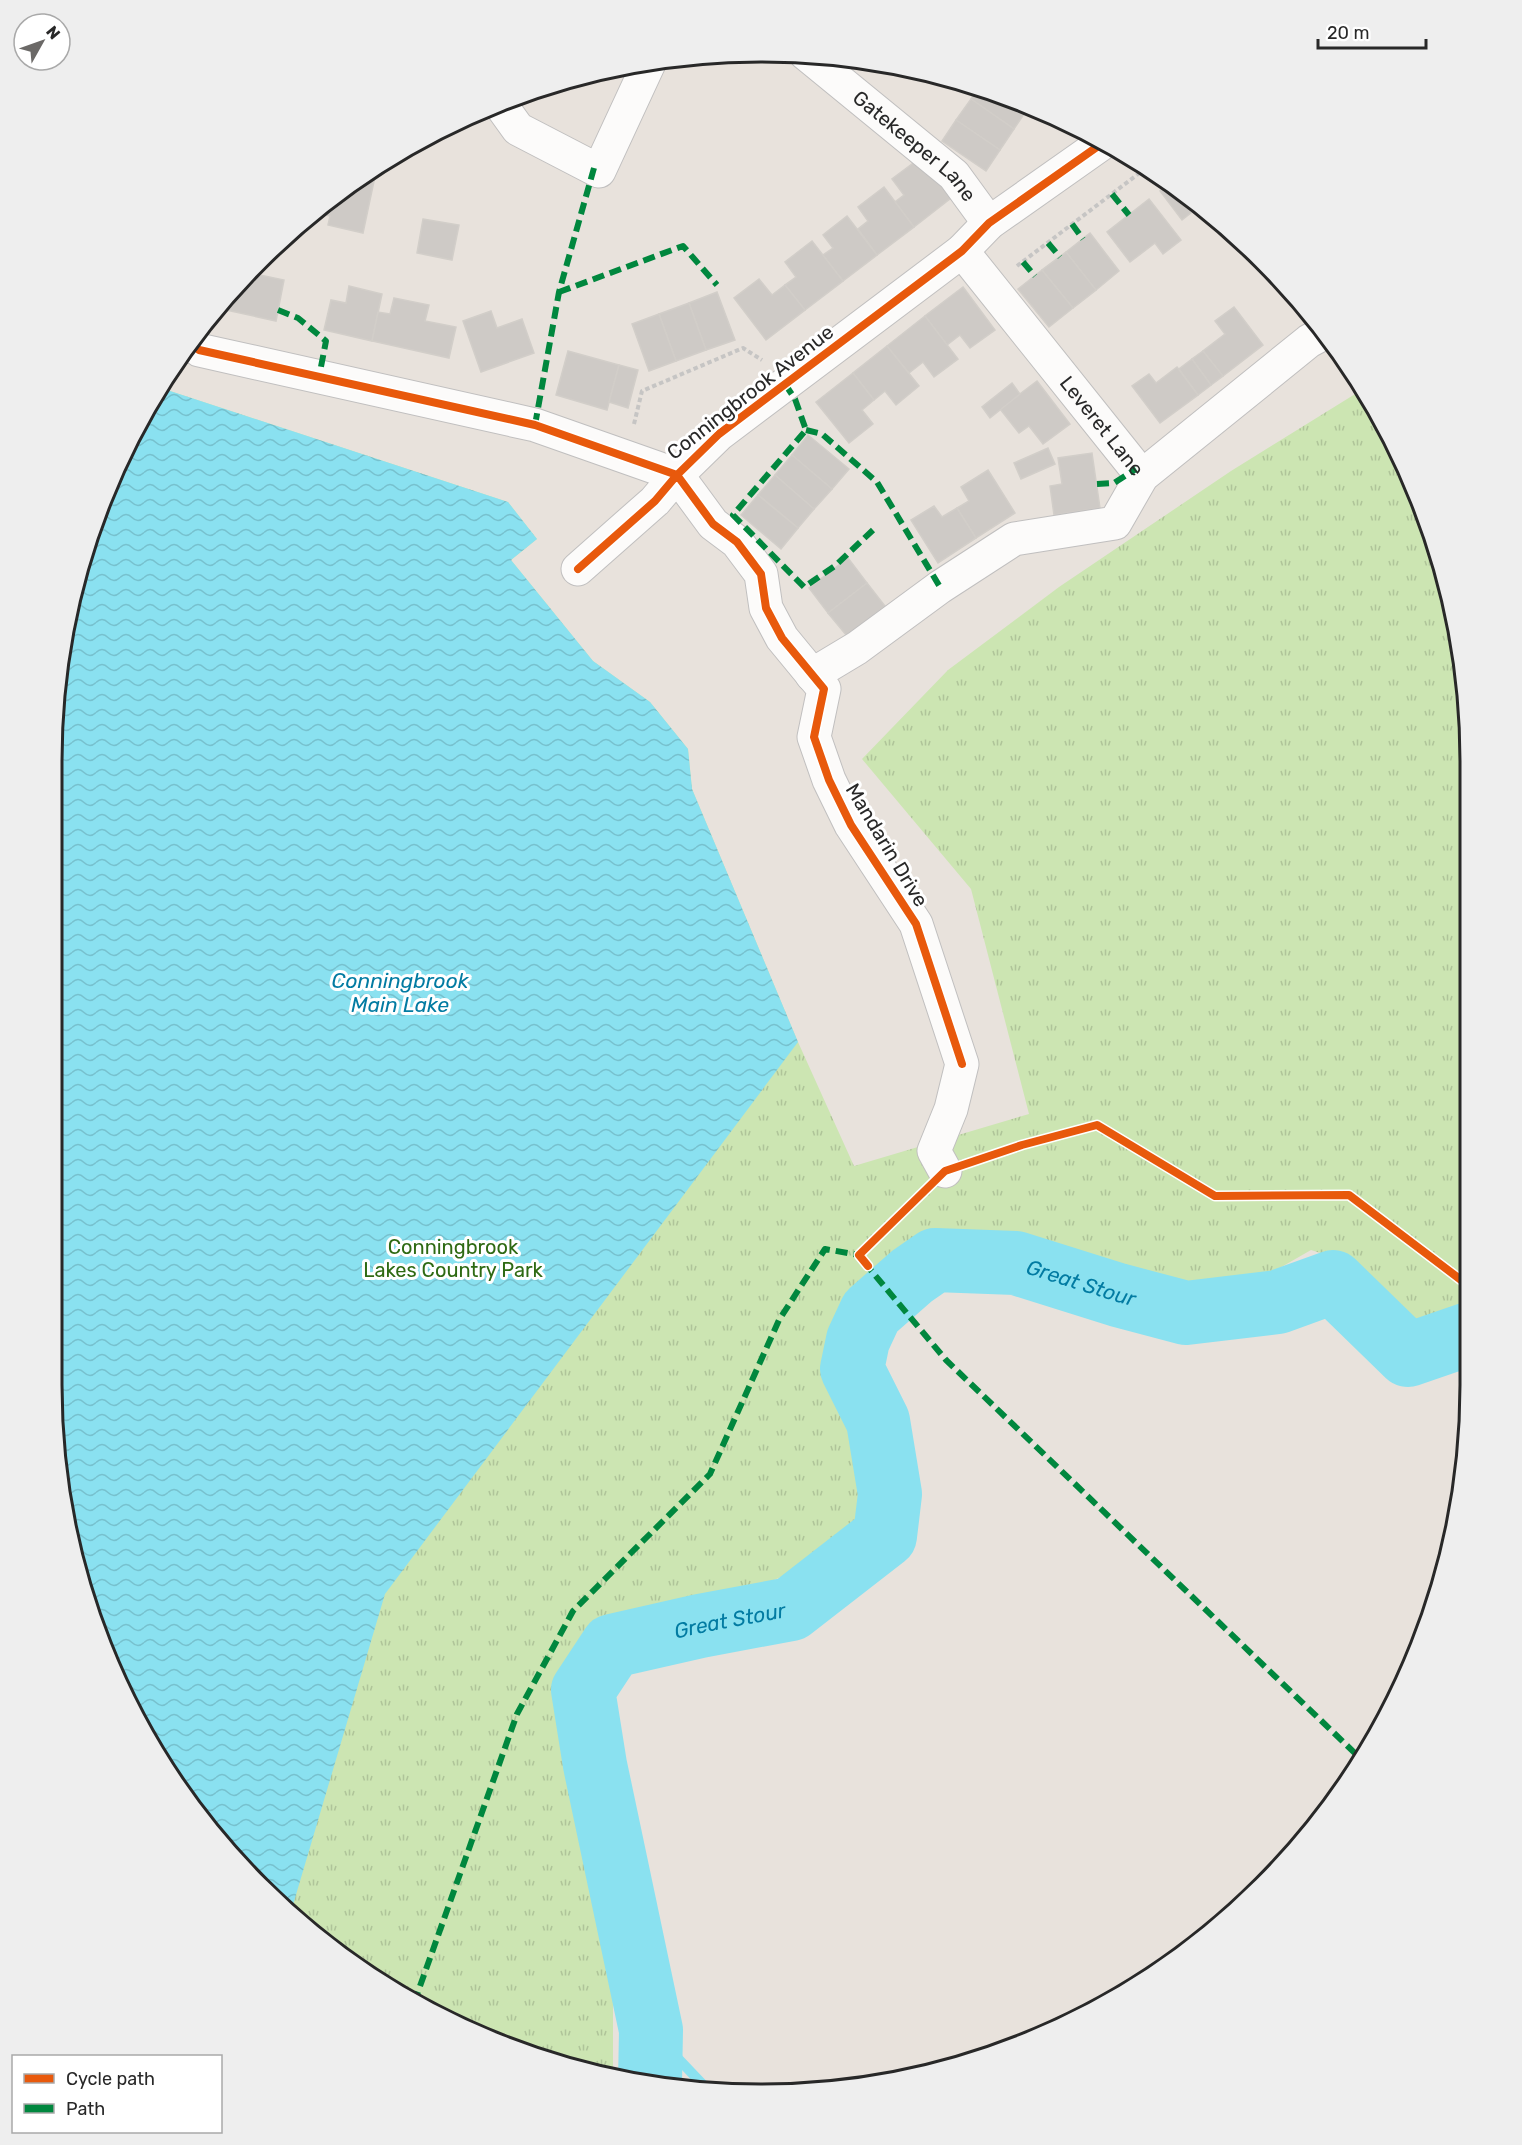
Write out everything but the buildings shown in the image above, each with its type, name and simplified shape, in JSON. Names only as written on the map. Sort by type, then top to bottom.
[{"type":"street","name":"Gatekeeper Lane","points":[[818,64],[954,175],[989,223]]},
{"type":"street","points":[[505,111],[518,129],[599,171],[645,71]]},
{"type":"street","name":"Conningbrook Avenue","points":[[197,348],[535,425],[676,475],[719,434],[962,251],[989,223],[1096,147]]},
{"type":"street","name":"Leveret Lane","points":[[962,251],[1142,476],[1317,337]]},
{"type":"street","points":[[578,569],[656,501],[676,475]]},
{"type":"street","name":"Mandarin Drive","points":[[676,475],[713,524],[737,542],[761,574],[766,608],[782,638],[824,689],[814,737],[829,780],[851,825],[916,924],[962,1064],[951,1109],[934,1151],[945,1171]]},
{"type":"street","points":[[812,675],[857,648],[946,583],[1014,539],[1115,523],[1142,476]]},
{"type":"path","points":[[990,286],[1140,173]]},
{"type":"path","points":[[626,457],[642,391],[743,348],[774,368],[785,384]]},
{"type":"green space","name":"Conningbrook Lakes Country Park","points":[[168,390],[508,502],[537,539],[511,560],[593,661],[650,702],[688,749],[692,789],[798,1042],[854,1166],[1029,1114],[971,889],[862,759],[948,670],[1059,587],[1231,471],[1356,393],[1388,452],[1423,536],[1437,580],[1455,670],[1460,761],[1460,1323],[1433,1328],[1388,1315],[1342,1260],[1311,1250],[1224,1300],[1155,1285],[1089,1261],[1032,1246],[956,1238],[923,1258],[855,1308],[842,1405],[873,1480],[861,1534],[820,1560],[749,1591],[687,1604],[615,1628],[574,1664],[575,1743],[613,1976],[613,2067],[580,2060],[493,2030],[411,1990],[372,1966],[335,1939],[266,1879],[206,1810],[179,1773],[155,1734],[115,1652],[85,1565],[67,1475],[63,1430],[63,715],[67,670],[85,580],[115,493],[134,452]]},
{"type":"water","name":"Conningbrook Main Lake","points":[[168,390],[508,502],[537,539],[511,560],[593,661],[650,702],[688,749],[692,789],[798,1042],[385,1594],[293,1904],[266,1879],[206,1810],[179,1773],[155,1734],[134,1693],[115,1652],[85,1565],[67,1475],[63,1430],[62,761],[67,670],[85,580],[99,536],[134,452]]},
{"type":"waterway","name":"Great Stour","points":[[650,2074],[651,2030],[595,1765],[583,1690],[612,1646],[791,1609],[885,1536],[890,1494],[878,1421],[852,1369],[858,1340],[871,1312],[912,1276],[935,1260],[1016,1263],[1118,1295],[1186,1313],[1278,1302],[1333,1282],[1408,1355],[1460,1337]]},
{"type":"waterway","points":[[651,2030],[699,2081]]},
{"type":"marked path","points":[[535,425],[559,292],[594,168]]},
{"type":"marked path","points":[[1112,194],[1129,215]]},
{"type":"marked path","points":[[1072,224],[1083,239]]},
{"type":"marked path","points":[[1048,243],[1060,257]]},
{"type":"marked path","points":[[559,292],[683,246],[717,285]]},
{"type":"marked path","points":[[1023,262],[1035,276]]},
{"type":"marked path","points":[[278,310],[298,318],[326,341],[319,377]]},
{"type":"marked path","points":[[785,384],[795,399],[806,430],[733,515],[804,587],[835,566],[873,530]]},
{"type":"marked path","points":[[806,430],[822,434],[877,482],[940,587]]},
{"type":"marked path","points":[[1097,484],[1114,483],[1136,469]]},
{"type":"marked path","points":[[417,1993],[517,1714],[573,1611],[710,1474],[779,1320],[825,1249],[859,1255]]},
{"type":"marked path","points":[[864,1262],[946,1360],[1355,1753]]},
{"type":"cycle path","points":[[197,348],[535,425],[677,475],[719,434],[962,251],[989,223],[1096,147]]},
{"type":"cycle path","points":[[578,569],[655,501],[677,475],[713,524],[737,542],[761,574],[766,608],[782,638],[824,689],[814,737],[829,780],[851,825],[916,924],[962,1064]]},
{"type":"cycle path","points":[[868,1266],[859,1255],[945,1171],[1022,1145],[1097,1125],[1215,1196],[1349,1195],[1460,1279]]}]
